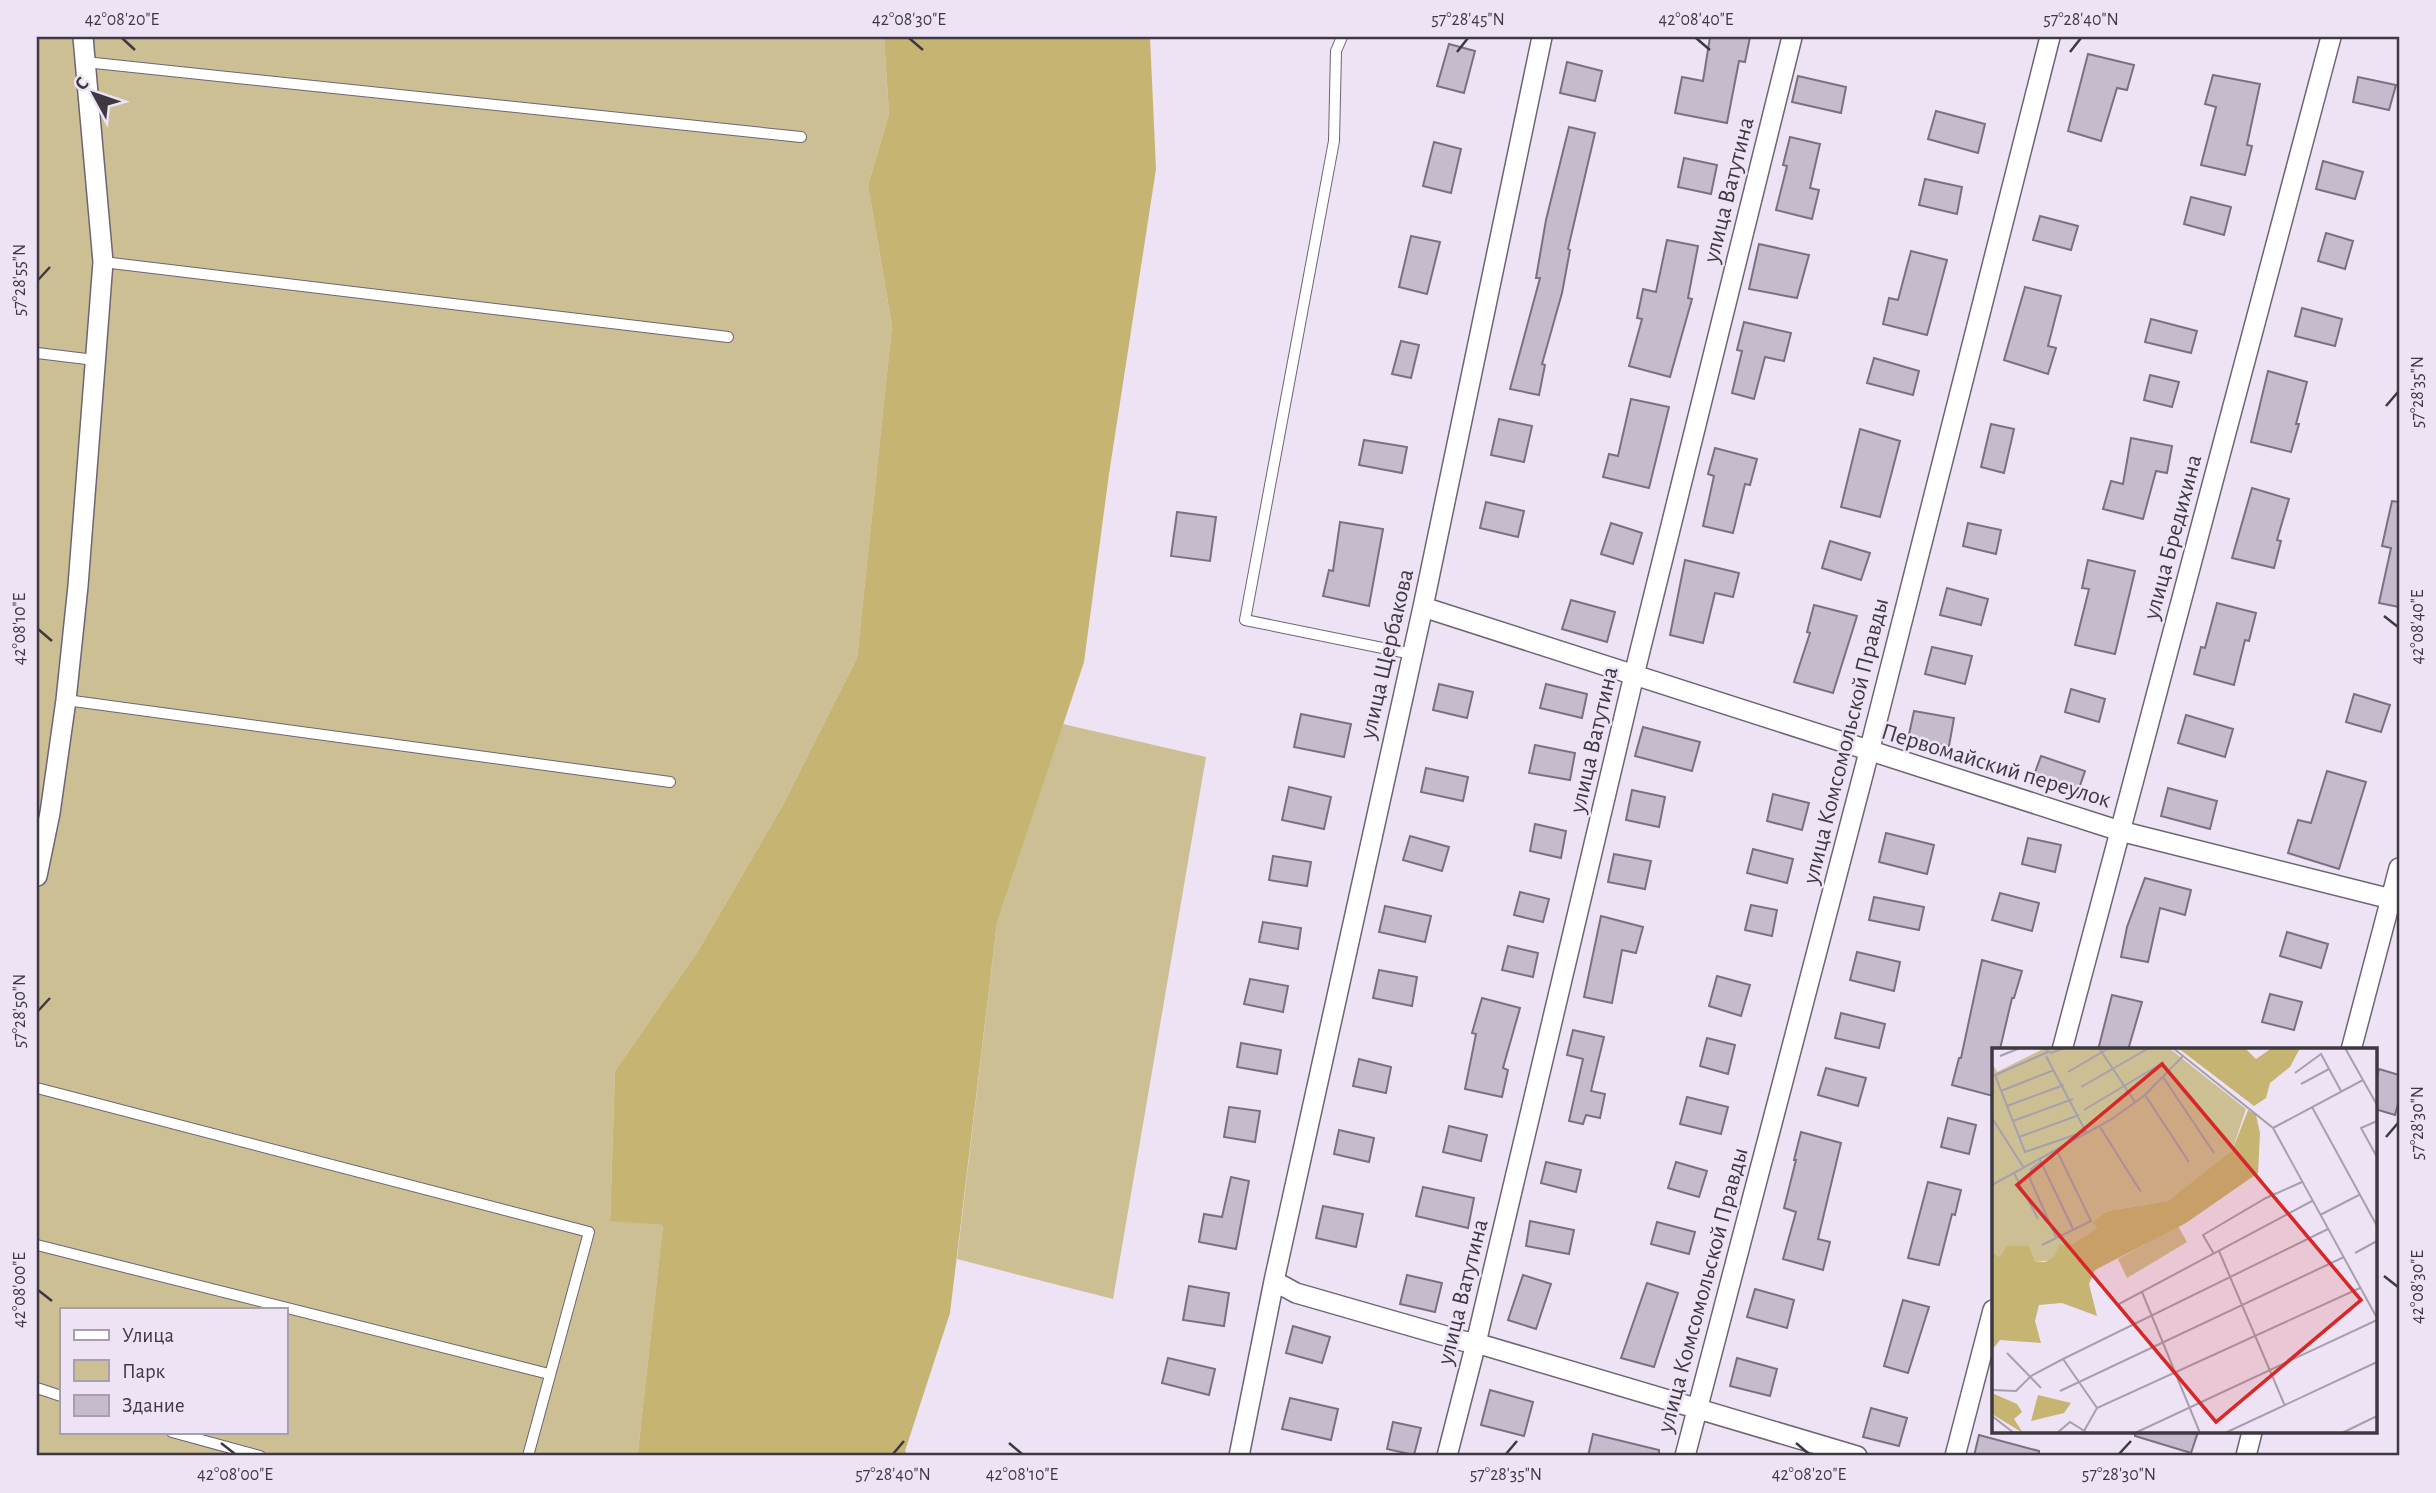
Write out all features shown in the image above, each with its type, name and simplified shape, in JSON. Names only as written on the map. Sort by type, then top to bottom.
[{"type":"street","points":[[37,876],[43,810],[66,700],[78,586],[103,262],[82,37]]},
{"type":"street","name":"улица Щербакова","points":[[1239,1456],[1274,1281],[1423,607],[1542,37]]},
{"type":"street","name":"улица Ватутина","points":[[1447,1456],[1634,675],[1792,37]]},
{"type":"street","name":"улица Комсомольской Правды","points":[[1685,1456],[1869,752],[2050,37]]},
{"type":"street","name":"улица Бредихина","points":[[2063,1048],[2331,37]]},
{"type":"street","name":"Первомайский переулок","points":[[1423,607],[2120,831],[2395,900]]},
{"type":"street","points":[[2352,1048],[2395,900],[2399,868]]},
{"type":"street","points":[[1274,1281],[1296,1293],[1476,1343],[1857,1456]]},
{"type":"street","points":[[1955,1456],[1992,1314]]},
{"type":"street","points":[[2246,1456],[2252,1434]]},
{"type":"lane","points":[[1342,37],[1335,51],[1334,141],[1245,621],[1412,654]]},
{"type":"lane","points":[[85,62],[801,137]]},
{"type":"lane","points":[[103,262],[728,337]]},
{"type":"lane","points":[[37,353],[95,360]]},
{"type":"lane","points":[[66,700],[670,782]]},
{"type":"lane","points":[[37,1088],[589,1231],[527,1456]]},
{"type":"lane","points":[[37,1245],[549,1374]]},
{"type":"lane","points":[[37,1388],[60,1396]]},
{"type":"lane","points":[[179,1434],[260,1456]]},
{"type":"green space","points":[[37,37],[884,37],[889,114],[868,185],[892,326],[857,658],[783,805],[698,951],[615,1071],[610,1220],[663,1225],[638,1451],[634,1456],[37,1456]]},
{"type":"green space","points":[[1063,724],[1206,757],[1113,1299],[957,1259],[997,923]]},
{"type":"shaded area","points":[[884,37],[1150,37],[1156,169],[1109,474],[1084,662],[997,923],[950,1313],[905,1451],[908,1456],[634,1456],[638,1451],[663,1225],[610,1221],[615,1071],[698,951],[783,805],[857,658],[892,326],[868,185],[889,114]]},
{"type":"building","points":[[1710,37],[1750,37],[1745,62],[1739,61],[1727,123],[1675,113],[1682,77],[1703,81]]},
{"type":"building","points":[[1449,44],[1475,51],[1464,93],[1437,86]]},
{"type":"building","points":[[2088,54],[2134,65],[2127,90],[2117,88],[2101,141],[2068,131]]},
{"type":"building","points":[[1567,62],[1602,71],[1595,101],[1560,93]]},
{"type":"building","points":[[2213,75],[2260,84],[2247,145],[2252,146],[2245,175],[2201,165],[2216,107],[2205,104]]},
{"type":"building","points":[[1798,76],[1846,87],[1841,113],[1792,102]]},
{"type":"building","points":[[2358,77],[2396,85],[2389,110],[2353,102]]},
{"type":"building","points":[[1936,111],[1985,124],[1978,153],[1928,139]]},
{"type":"building","points":[[1569,127],[1595,133],[1568,249],[1570,250],[1562,293],[1542,364],[1545,365],[1539,395],[1510,389],[1540,278],[1536,278],[1546,220]]},
{"type":"building","points":[[1790,137],[1820,144],[1810,188],[1819,190],[1812,219],[1776,210],[1787,166],[1783,165]]},
{"type":"building","points":[[1434,142],[1461,149],[1451,193],[1423,186]]},
{"type":"building","points":[[1684,158],[1717,165],[1711,194],[1678,187]]},
{"type":"building","points":[[2323,161],[2363,172],[2355,199],[2316,189]]},
{"type":"building","points":[[1925,179],[1962,187],[1957,214],[1919,205]]},
{"type":"building","points":[[2191,197],[2231,207],[2224,235],[2184,224]]},
{"type":"building","points":[[2040,216],[2078,226],[2071,250],[2033,240]]},
{"type":"building","points":[[2326,233],[2353,241],[2345,269],[2318,261]]},
{"type":"building","points":[[1411,236],[1440,242],[1427,294],[1399,287]]},
{"type":"building","points":[[1667,240],[1698,246],[1688,298],[1692,299],[1670,377],[1629,366],[1642,319],[1637,318],[1643,289],[1656,292]]},
{"type":"building","points":[[1759,244],[1809,255],[1797,298],[1749,289]]},
{"type":"building","points":[[1911,251],[1947,260],[1927,335],[1883,324],[1889,298],[1898,300]]},
{"type":"building","points":[[2025,287],[2061,296],[2048,346],[2056,348],[2048,374],[2004,360]]},
{"type":"building","points":[[2302,308],[2342,319],[2335,346],[2295,336]]},
{"type":"building","points":[[2151,319],[2197,331],[2191,353],[2145,342]]},
{"type":"building","points":[[1744,322],[1791,333],[1784,361],[1765,357],[1754,399],[1732,393],[1742,351],[1737,350]]},
{"type":"building","points":[[1401,341],[1419,345],[1411,378],[1392,374]]},
{"type":"building","points":[[1874,358],[1919,371],[1913,395],[1867,383]]},
{"type":"building","points":[[2268,371],[2307,382],[2291,452],[2251,442]]},
{"type":"building","points":[[2150,375],[2179,382],[2172,407],[2144,400]]},
{"type":"building","points":[[1631,399],[1669,407],[1649,488],[1603,477],[1609,454],[1618,456]]},
{"type":"building","points":[[1499,419],[1532,426],[1524,462],[1491,455]]},
{"type":"building","points":[[1991,424],[2014,429],[2004,473],[1981,467]]},
{"type":"building","points":[[1860,429],[1900,441],[1880,517],[1841,507]]},
{"type":"building","points":[[2131,438],[2172,446],[2167,473],[2156,471],[2143,519],[2103,509],[2111,481],[2123,484]]},
{"type":"building","points":[[1364,440],[1407,447],[1402,473],[1359,465]]},
{"type":"building","points":[[1715,448],[1757,459],[1750,485],[1745,484],[1733,533],[1703,526],[1714,476],[1708,474]]},
{"type":"building","points":[[2252,488],[2289,499],[2277,540],[2281,541],[2274,568],[2232,558]]},
{"type":"building","points":[[2392,501],[2399,502],[2399,607],[2379,603],[2391,548],[2382,546]]},
{"type":"building","points":[[1486,502],[1524,511],[1518,537],[1480,528]]},
{"type":"building","points":[[1177,512],[1216,517],[1210,561],[1171,556]]},
{"type":"building","points":[[1340,522],[1383,529],[1369,606],[1323,596],[1329,570],[1333,571]]},
{"type":"building","points":[[1611,523],[1642,533],[1633,564],[1601,554]]},
{"type":"building","points":[[1968,523],[2001,530],[1996,554],[1963,546]]},
{"type":"building","points":[[1830,541],[1870,553],[1861,580],[1822,568]]},
{"type":"building","points":[[1685,560],[1739,573],[1733,597],[1715,593],[1703,643],[1670,635]]},
{"type":"building","points":[[2088,560],[2135,571],[2115,654],[2075,645],[2089,589],[2082,588]]},
{"type":"building","points":[[1947,588],[1988,599],[1981,625],[1940,615]]},
{"type":"building","points":[[1571,600],[1615,612],[1607,642],[1562,629]]},
{"type":"building","points":[[2217,603],[2256,613],[2249,641],[2245,640],[2234,685],[2194,674],[2201,647],[2205,648]]},
{"type":"building","points":[[1814,605],[1857,616],[1833,693],[1794,682],[1810,633],[1807,632]]},
{"type":"building","points":[[1932,647],[1972,656],[1965,684],[1925,674]]},
{"type":"building","points":[[1439,684],[1473,692],[1467,718],[1433,710]]},
{"type":"building","points":[[1546,684],[1587,694],[1582,718],[1540,708]]},
{"type":"building","points":[[2071,689],[2105,699],[2099,722],[2065,712]]},
{"type":"building","points":[[2354,694],[2390,705],[2381,732],[2346,722]]},
{"type":"building","points":[[1914,711],[1954,718],[1949,746],[1908,739]]},
{"type":"building","points":[[1301,714],[1351,724],[1344,757],[1294,747]]},
{"type":"building","points":[[2186,715],[2233,729],[2225,757],[2178,743]]},
{"type":"building","points":[[1643,727],[1700,742],[1692,771],[1635,756]]},
{"type":"building","points":[[1535,745],[1575,753],[1570,780],[1529,773]]},
{"type":"building","points":[[2041,756],[2085,771],[2077,794],[2033,778]]},
{"type":"building","points":[[1426,768],[1468,777],[1463,801],[1421,792]]},
{"type":"building","points":[[2327,771],[2366,782],[2339,869],[2288,853],[2298,820],[2311,823]]},
{"type":"building","points":[[1289,787],[1331,797],[1324,829],[1282,820]]},
{"type":"building","points":[[2168,788],[2217,801],[2210,829],[2161,816]]},
{"type":"building","points":[[1632,790],[1665,797],[1659,827],[1626,820]]},
{"type":"building","points":[[1773,794],[1809,803],[1802,830],[1767,821]]},
{"type":"building","points":[[1535,824],[1566,831],[1561,858],[1530,851]]},
{"type":"building","points":[[1886,833],[1934,845],[1927,874],[1879,862]]},
{"type":"building","points":[[1410,836],[1449,847],[1442,871],[1403,860]]},
{"type":"building","points":[[2028,838],[2061,845],[2055,872],[2022,864]]},
{"type":"building","points":[[1753,849],[1793,859],[1787,883],[1747,873]]},
{"type":"building","points":[[1614,854],[1651,861],[1645,889],[1608,882]]},
{"type":"building","points":[[1273,856],[1311,862],[1307,886],[1269,880]]},
{"type":"building","points":[[2145,878],[2191,890],[2185,915],[2160,908],[2148,962],[2121,957],[2127,927]]},
{"type":"building","points":[[1520,892],[1549,899],[1543,922],[1514,915]]},
{"type":"building","points":[[2000,893],[2039,903],[2032,931],[1992,920]]},
{"type":"building","points":[[1874,897],[1924,907],[1919,930],[1869,920]]},
{"type":"building","points":[[1751,905],[1777,910],[1772,936],[1745,930]]},
{"type":"building","points":[[1385,906],[1431,916],[1425,942],[1379,932]]},
{"type":"building","points":[[1601,916],[1643,927],[1636,953],[1622,950],[1612,1003],[1584,997]]},
{"type":"building","points":[[1263,922],[1301,928],[1298,949],[1259,942]]},
{"type":"building","points":[[2287,932],[2328,944],[2321,968],[2280,956]]},
{"type":"building","points":[[1508,946],[1538,953],[1533,977],[1502,970]]},
{"type":"building","points":[[1857,952],[1900,962],[1894,991],[1850,980]]},
{"type":"building","points":[[1982,960],[2022,971],[2012,998],[2000,1048],[1992,1048],[1992,1096],[1952,1085],[1961,1058]]},
{"type":"building","points":[[1379,970],[1417,977],[1412,1006],[1373,998]]},
{"type":"building","points":[[1717,976],[1750,985],[1741,1016],[1709,1006]]},
{"type":"building","points":[[1250,979],[1288,986],[1283,1012],[1244,1004]]},
{"type":"building","points":[[2270,994],[2302,1002],[2294,1030],[2262,1022]]},
{"type":"building","points":[[2112,995],[2142,1002],[2129,1048],[2099,1048]]},
{"type":"building","points":[[1482,998],[1520,1008],[1503,1068],[1508,1070],[1502,1097],[1465,1089],[1476,1034],[1472,1033]]},
{"type":"building","points":[[1841,1013],[1885,1024],[1879,1048],[1835,1038]]},
{"type":"building","points":[[1573,1030],[1604,1037],[1591,1091],[1605,1094],[1600,1118],[1586,1115],[1583,1124],[1569,1121],[1583,1059],[1567,1055]]},
{"type":"building","points":[[1707,1038],[1735,1045],[1728,1074],[1700,1066]]},
{"type":"building","points":[[1241,1043],[1281,1050],[1277,1074],[1237,1067]]},
{"type":"building","points":[[1359,1059],[1391,1067],[1386,1093],[1353,1086]]},
{"type":"building","points":[[1826,1068],[1866,1078],[1858,1106],[1818,1095]]},
{"type":"building","points":[[2379,1069],[2399,1075],[2399,1100],[2395,1115],[2376,1109],[2376,1080]]},
{"type":"building","points":[[1687,1097],[1728,1107],[1721,1134],[1680,1124]]},
{"type":"building","points":[[1229,1107],[1260,1111],[1255,1142],[1224,1137]]},
{"type":"building","points":[[1948,1118],[1976,1125],[1969,1154],[1941,1147]]},
{"type":"building","points":[[1449,1126],[1487,1135],[1481,1161],[1443,1152]]},
{"type":"building","points":[[1339,1130],[1374,1138],[1369,1162],[1334,1154]]},
{"type":"building","points":[[1801,1132],[1841,1143],[1818,1239],[1830,1242],[1823,1270],[1783,1259],[1796,1212],[1784,1208]]},
{"type":"building","points":[[1546,1162],[1581,1170],[1576,1192],[1541,1183]]},
{"type":"building","points":[[1676,1162],[1707,1171],[1699,1197],[1668,1188]]},
{"type":"building","points":[[1231,1177],[1249,1181],[1236,1249],[1199,1242],[1204,1214],[1222,1217]]},
{"type":"building","points":[[1928,1182],[1961,1190],[1939,1265],[1908,1258]]},
{"type":"building","points":[[1423,1187],[1474,1198],[1468,1228],[1416,1216]]},
{"type":"building","points":[[1323,1206],[1363,1214],[1356,1247],[1316,1238]]},
{"type":"building","points":[[1530,1221],[1574,1230],[1569,1254],[1526,1246]]},
{"type":"building","points":[[1657,1222],[1695,1232],[1689,1254],[1651,1244]]},
{"type":"building","points":[[1407,1275],[1442,1283],[1435,1312],[1400,1304]]},
{"type":"building","points":[[1523,1275],[1551,1284],[1536,1329],[1508,1320]]},
{"type":"building","points":[[1647,1283],[1678,1293],[1654,1367],[1621,1358]]},
{"type":"building","points":[[1189,1286],[1229,1293],[1224,1326],[1183,1320]]},
{"type":"building","points":[[1755,1289],[1794,1300],[1787,1328],[1747,1317]]},
{"type":"building","points":[[1903,1300],[1929,1307],[1908,1373],[1884,1366]]},
{"type":"building","points":[[1293,1326],[1330,1337],[1322,1363],[1286,1353]]},
{"type":"building","points":[[1168,1358],[1215,1369],[1209,1395],[1162,1383]]},
{"type":"building","points":[[1737,1358],[1777,1369],[1770,1396],[1730,1386]]},
{"type":"building","points":[[1490,1390],[1533,1402],[1524,1436],[1481,1425]]},
{"type":"building","points":[[1290,1398],[1338,1409],[1331,1440],[1282,1429]]},
{"type":"building","points":[[1871,1408],[1907,1418],[1899,1446],[1863,1437]]},
{"type":"building","points":[[1393,1422],[1421,1428],[1414,1455],[1387,1449]]},
{"type":"building","points":[[1593,1434],[1659,1450],[1659,1456],[1588,1456]]},
{"type":"building","points":[[2135,1434],[2197,1434],[2191,1453]]},
{"type":"building","points":[[1979,1435],[2039,1451],[2039,1456],[1974,1456]]}]
